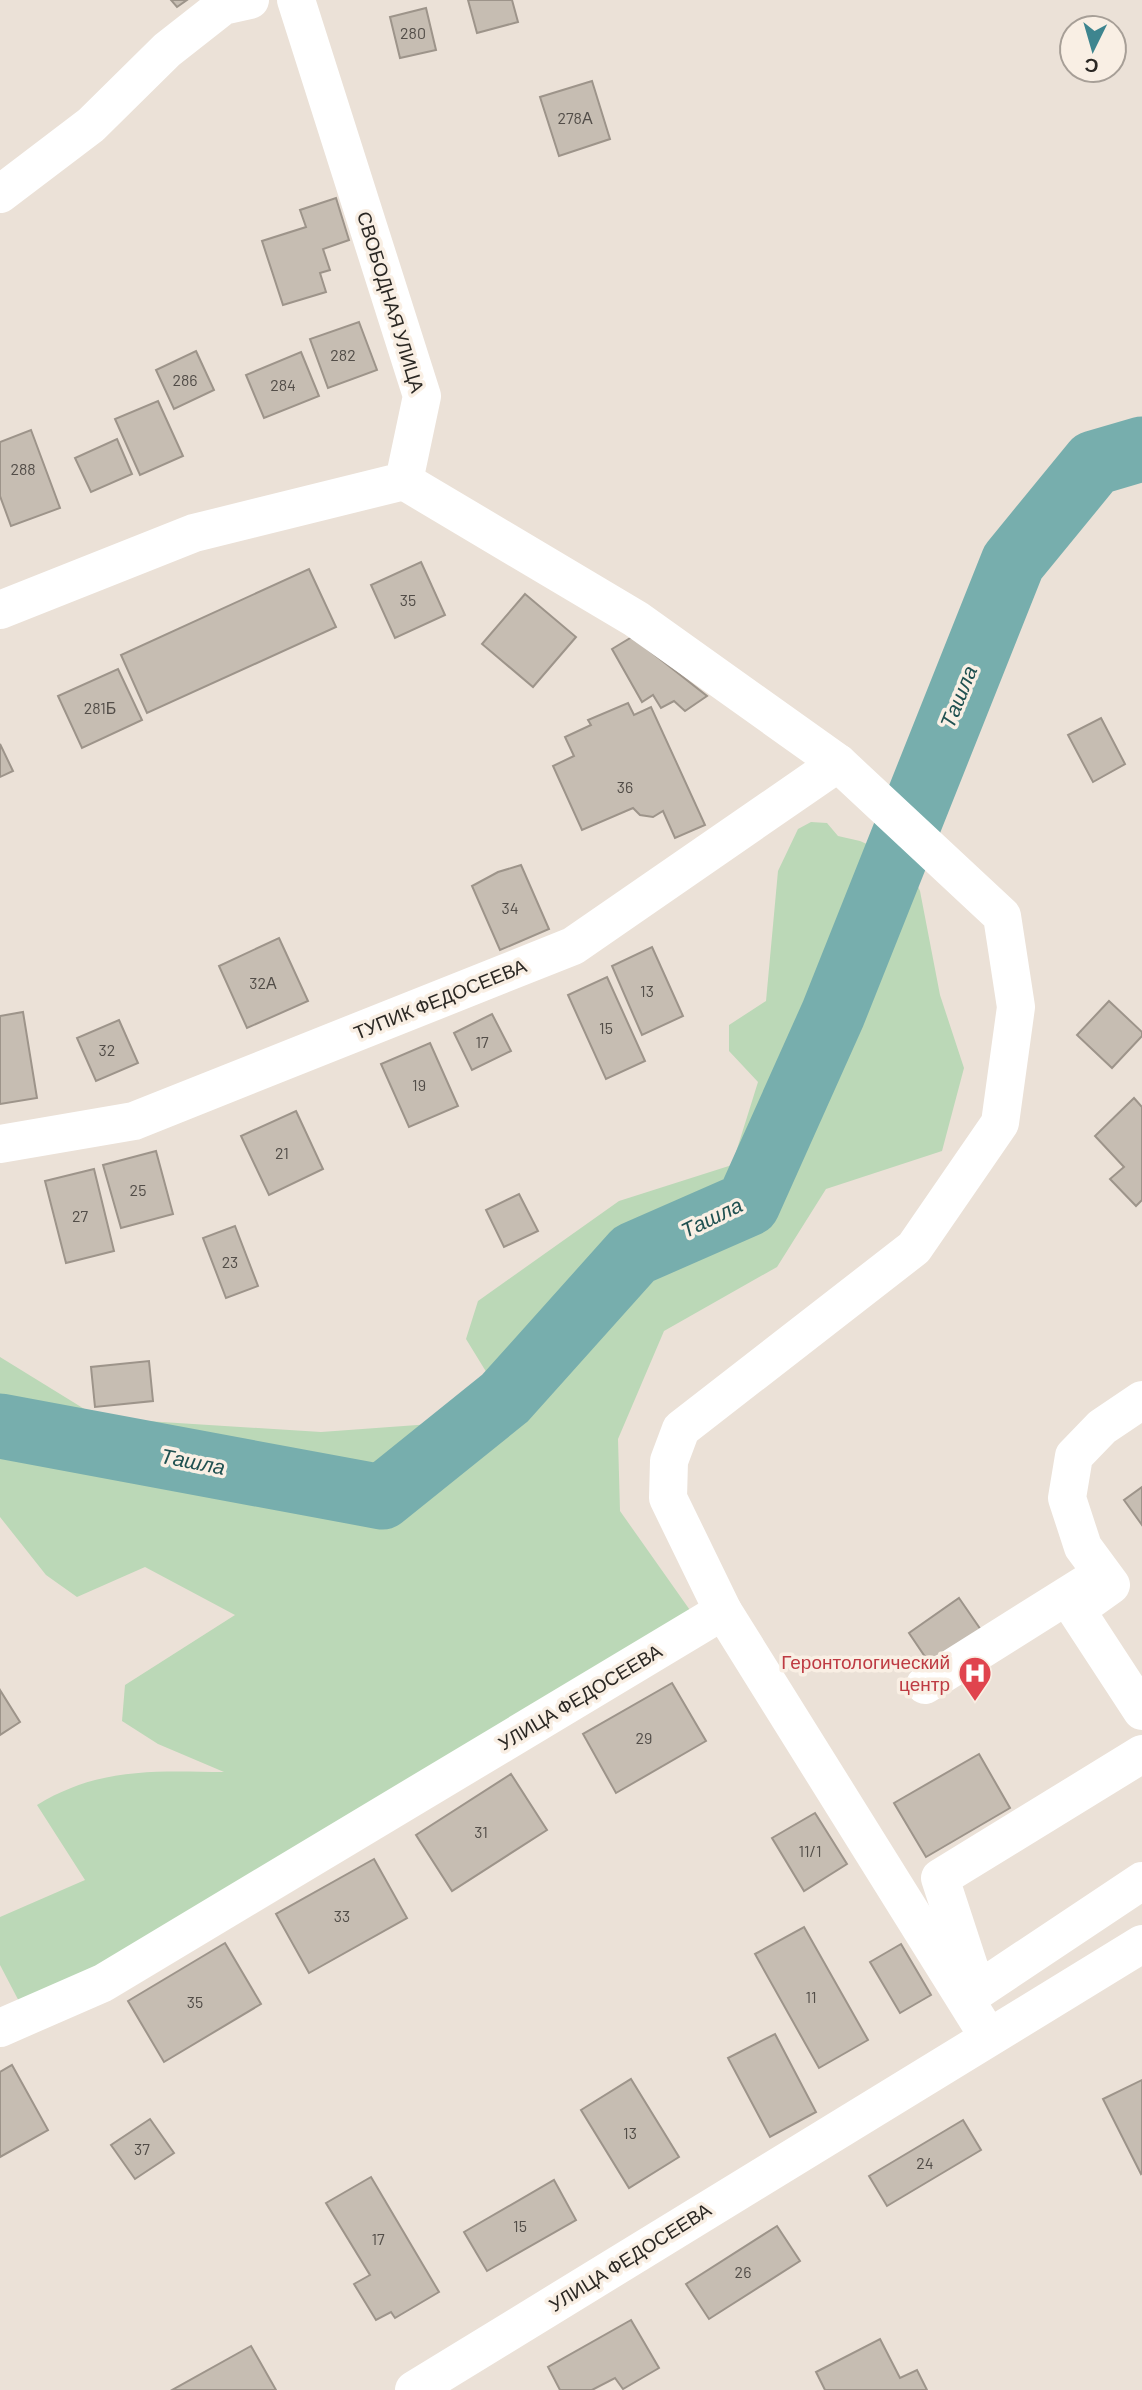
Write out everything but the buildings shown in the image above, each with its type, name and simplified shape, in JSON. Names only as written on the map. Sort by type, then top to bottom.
[{"type":"street","points":[[0,194],[91,125],[167,50],[223,6],[250,0]]},
{"type":"street","name":"СВОБОДНАЯ УЛИЦА","points":[[296,0],[422,396],[404,481]]},
{"type":"street","points":[[0,610],[194,533],[404,481],[636,619],[838,763],[1002,916],[1016,1007],[1000,1123],[914,1248],[681,1429],[669,1461],[668,1498],[723,1611],[988,2036]]},
{"type":"street","name":"ТУПИК ФЕДОСЕЕВА","points":[[0,1144],[134,1121],[573,946],[838,763]]},
{"type":"street","points":[[1142,1400],[1102,1427],[1074,1456],[1067,1498],[1083,1546],[1111,1585],[1076,1610],[1142,1712]]},
{"type":"street","points":[[925,1685],[1103,1574]]},
{"type":"street","name":"УЛИЦА ФЕДОСЕЕВА","points":[[0,2028],[103,1983],[723,1611]]},
{"type":"street","points":[[1142,1754],[940,1878],[978,1991],[1142,1881]]},
{"type":"street","name":"УЛИЦА ФЕДОСЕЕВА","points":[[414,2390],[1142,1944]]},
{"type":"green space","points":[[811,822],[827,823],[838,836],[860,841],[905,861],[920,891],[940,995],[964,1068],[942,1151],[826,1189],[777,1267],[664,1331],[618,1439],[620,1511],[692,1613],[23,2009],[0,1965],[0,1917],[85,1880],[37,1805],[60,1793],[105,1778],[151,1772],[224,1772],[158,1744],[122,1721],[125,1685],[235,1615],[145,1567],[77,1597],[46,1575],[0,1517],[0,1357],[99,1418],[321,1432],[445,1423],[493,1383],[466,1339],[478,1301],[619,1201],[732,1165],[758,1082],[729,1051],[729,1025],[766,1001],[778,871],[798,829]]},
{"type":"waterway","name":"Ташла","points":[[0,1426],[382,1497],[505,1398],[634,1254],[748,1204],[833,1014],[1013,562],[1094,463],[1142,449]]},
{"type":"place","name":"Геронтологический центр","points":[[975,1703]]}]
